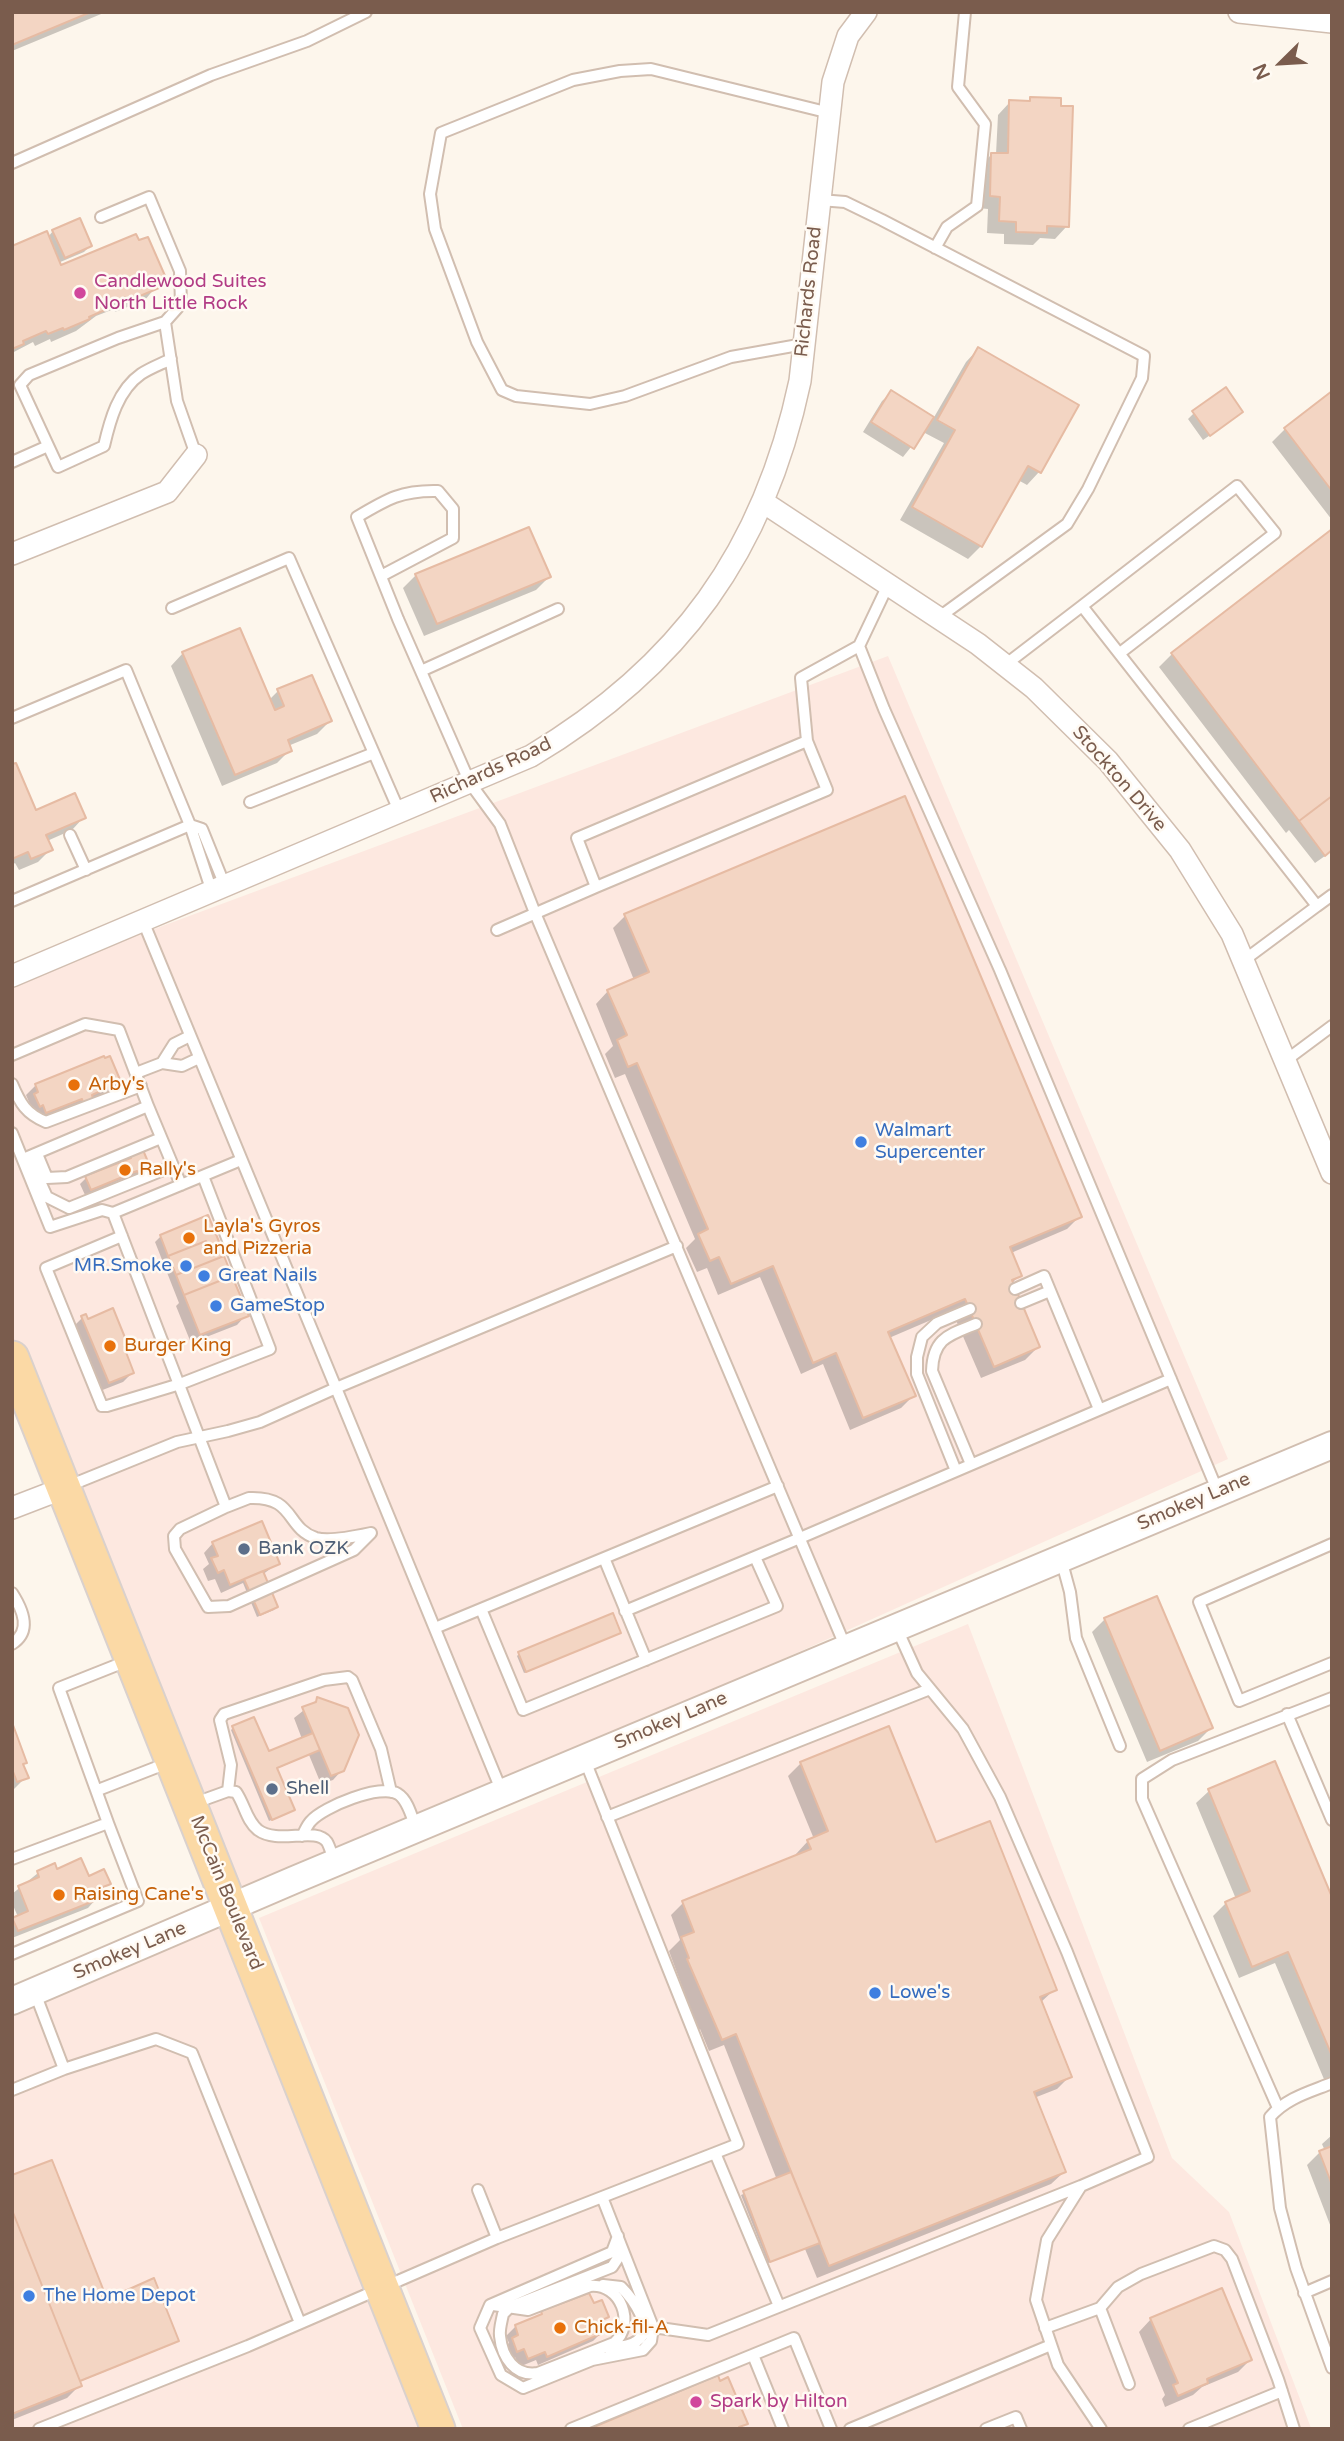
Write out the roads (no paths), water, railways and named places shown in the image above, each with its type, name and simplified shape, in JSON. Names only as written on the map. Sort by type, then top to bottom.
[{"type":"main road","name":"McCain Boulevard","points":[[12,1358],[438,2429]]},
{"type":"street","name":"Richards Road","points":[[12,976],[531,756],[573,731],[629,687],[687,628],[740,551],[764,502],[790,426],[800,381],[833,82],[842,47],[866,12]]},
{"type":"street","points":[[1239,12],[1332,22]]},
{"type":"street","points":[[12,553],[167,492],[196,455]]},
{"type":"street","name":"Stockton Drive","points":[[764,502],[1005,665],[1034,688],[1108,761],[1180,850],[1232,934],[1332,1173]]},
{"type":"street","name":"Smokey Lane","points":[[24,1997],[335,1862],[1332,1445]]},
{"type":"street","points":[[12,1508],[64,1488]]},
{"type":"lane","points":[[12,163],[211,75],[307,41],[366,12]]},
{"type":"lane","points":[[935,248],[947,227],[977,206],[985,124],[958,87],[965,12]]},
{"type":"lane","points":[[804,344],[731,357],[625,396],[590,404],[516,396],[502,390],[477,342],[435,229],[430,194],[441,133],[573,80],[620,71],[651,69],[830,113]]},
{"type":"lane","points":[[101,217],[149,197],[180,271],[181,304],[165,322],[118,338],[29,375],[20,385],[58,467],[104,446],[112,413],[124,392],[139,375],[171,359]]},
{"type":"lane","points":[[820,200],[845,202],[1144,356],[1142,377],[1088,489],[1067,524],[939,618]]},
{"type":"lane","points":[[165,322],[177,401],[196,455]]},
{"type":"lane","points":[[12,462],[48,446]]},
{"type":"lane","points":[[1005,665],[1237,486],[1275,533],[1120,653]]},
{"type":"lane","points":[[381,576],[453,538],[453,509],[438,491],[415,490],[389,498],[357,517],[381,576],[421,671],[470,783],[500,824],[846,1648]]},
{"type":"lane","points":[[172,608],[289,558],[400,813]]},
{"type":"lane","points":[[496,930],[827,790],[807,741],[801,678],[859,646],[888,585]]},
{"type":"lane","points":[[1082,606],[1317,906]]},
{"type":"lane","points":[[421,671],[558,609]]},
{"type":"lane","points":[[859,646],[884,709],[1000,970],[1218,1492]]},
{"type":"lane","points":[[12,718],[126,670],[218,890]]},
{"type":"lane","points":[[596,887],[577,838],[807,741]]},
{"type":"lane","points":[[250,802],[374,753]]},
{"type":"lane","points":[[12,901],[190,825]]},
{"type":"lane","points":[[70,835],[86,870]]},
{"type":"lane","points":[[1243,961],[1332,895]]},
{"type":"lane","points":[[143,921],[502,1792]]},
{"type":"lane","points":[[12,1055],[85,1024],[119,1030],[181,1185]]},
{"type":"lane","points":[[1284,1060],[1332,1026]]},
{"type":"lane","points":[[162,1063],[174,1044],[190,1036]]},
{"type":"lane","points":[[136,1073],[162,1063],[182,1066],[199,1058]]},
{"type":"lane","points":[[12,1084],[20,1104],[33,1116],[46,1122],[141,1086]]},
{"type":"lane","points":[[29,1157],[148,1107]]},
{"type":"lane","points":[[12,1133],[47,1178],[67,1177],[161,1138]]},
{"type":"lane","points":[[29,1157],[50,1227],[102,1210],[113,1213],[241,1160]]},
{"type":"lane","points":[[29,1157],[47,1197],[69,1208],[173,1166]]},
{"type":"lane","points":[[122,1236],[46,1268],[102,1406],[180,1384],[270,1349],[203,1176]]},
{"type":"lane","points":[[113,1213],[226,1507]]},
{"type":"lane","points":[[64,1488],[177,1442],[260,1422],[335,1388],[677,1246]]},
{"type":"lane","points":[[1015,1289],[1044,1276],[1098,1409]]},
{"type":"lane","points":[[1021,1303],[1050,1291]]},
{"type":"lane","points":[[956,1471],[917,1374],[916,1357],[922,1337],[937,1323],[970,1309]]},
{"type":"lane","points":[[971,1464],[932,1370],[933,1357],[945,1337],[976,1324]]},
{"type":"lane","points":[[625,1611],[1171,1378]]},
{"type":"lane","points":[[435,1628],[778,1486]]},
{"type":"lane","points":[[371,1533],[355,1550],[229,1606],[208,1607],[175,1549],[174,1536],[180,1530],[226,1507],[250,1498],[267,1498],[284,1508],[302,1530],[317,1539],[348,1538],[371,1533],[391,1524]]},
{"type":"lane","points":[[1332,1544],[1199,1602],[1239,1701],[1332,1663]]},
{"type":"lane","points":[[481,1609],[523,1710],[776,1606],[755,1557]]},
{"type":"lane","points":[[604,1558],[646,1660]]},
{"type":"lane","points":[[1061,1558],[1070,1592],[1076,1638],[1120,1746]]},
{"type":"lane","points":[[12,1593],[22,1611],[25,1628],[22,1636],[12,1644]]},
{"type":"lane","points":[[653,2327],[708,2335],[1149,2157],[1068,1952],[1000,1797],[963,1729],[916,1673],[896,1627]]},
{"type":"lane","points":[[12,1954],[138,1901],[60,1688],[132,1659]]},
{"type":"lane","points":[[228,1791],[230,1765],[220,1720],[224,1714],[324,1680],[348,1676],[381,1749],[391,1792]]},
{"type":"lane","points":[[607,1817],[930,1689]]},
{"type":"lane","points":[[1278,2108],[1142,1800],[1142,1779],[1172,1760],[1332,1698]]},
{"type":"lane","points":[[1287,1714],[1332,1820]]},
{"type":"lane","points":[[39,2429],[382,2289],[497,2238],[738,2144],[584,1758]]},
{"type":"lane","points":[[98,1790],[173,1760]]},
{"type":"lane","points":[[191,1804],[228,1791],[236,1792],[250,1821],[258,1830],[275,1837],[320,1836],[326,1841],[335,1862]]},
{"type":"lane","points":[[302,1836],[311,1821],[332,1808],[353,1798],[381,1791],[391,1792],[402,1798],[416,1828]]},
{"type":"lane","points":[[12,1859],[108,1824]]},
{"type":"lane","points":[[24,1997],[64,2069]]},
{"type":"lane","points":[[12,2090],[64,2069],[156,2039],[192,2053],[300,2323]]},
{"type":"lane","points":[[1332,2083],[1298,2096],[1278,2108],[1270,2117],[1280,2208],[1304,2293],[1327,2343],[1332,2368]]},
{"type":"lane","points":[[715,2153],[779,2306]]},
{"type":"lane","points":[[1081,2186],[1048,2240],[1036,2300],[1058,2365],[1101,2429]]},
{"type":"lane","points":[[478,2190],[497,2238]]},
{"type":"lane","points":[[602,2197],[653,2327],[650,2341],[643,2350],[592,2360],[523,2388],[501,2375],[480,2328],[490,2305],[612,2252],[619,2241]]},
{"type":"lane","points":[[600,2285],[611,2289],[617,2298],[625,2325],[622,2336],[614,2343],[538,2373],[528,2375],[515,2370],[505,2353],[499,2334],[503,2314],[510,2307],[612,2266],[618,2258],[619,2241]]},
{"type":"lane","points":[[1045,2328],[1100,2308],[1118,2287],[1141,2274],[1214,2246],[1225,2249],[1232,2259],[1294,2429]]},
{"type":"lane","points":[[1304,2293],[1332,2281]]},
{"type":"lane","points":[[490,2305],[528,2310],[590,2286],[621,2287],[634,2300],[643,2326],[642,2336],[629,2345],[596,2350]]},
{"type":"lane","points":[[1100,2308],[1129,2384]]},
{"type":"lane","points":[[571,2429],[794,2338],[831,2429]]},
{"type":"lane","points":[[850,2429],[1051,2345]]},
{"type":"lane","points":[[752,2355],[783,2429]]},
{"type":"lane","points":[[1189,2429],[1282,2391]]},
{"type":"lane","points":[[986,2429],[1016,2417],[1021,2429]]},
{"type":"place","name":"Candlewood Suites North Little Rock","points":[[80,293]]},
{"type":"place","name":"Arby's","points":[[74,1085]]},
{"type":"place","name":"Walmart Supercenter","points":[[861,1142]]},
{"type":"place","name":"Rally's","points":[[125,1170]]},
{"type":"place","name":"Layla's Gyros and Pizzeria","points":[[189,1238]]},
{"type":"place","name":"MR.Smoke","points":[[186,1266]]},
{"type":"place","name":"Great Nails","points":[[204,1276]]},
{"type":"place","name":"GameStop","points":[[216,1306]]},
{"type":"place","name":"Burger King","points":[[110,1346]]},
{"type":"place","name":"Bank OZK","points":[[244,1549]]},
{"type":"place","name":"Shell","points":[[272,1789]]},
{"type":"place","name":"Raising Cane's","points":[[59,1895]]},
{"type":"place","name":"Lowe's","points":[[875,1993]]},
{"type":"place","name":"The Home Depot","points":[[29,2296]]},
{"type":"place","name":"Chick-fil-A","points":[[560,2328]]},
{"type":"place","name":"Spark by Hilton","points":[[696,2402]]}]
